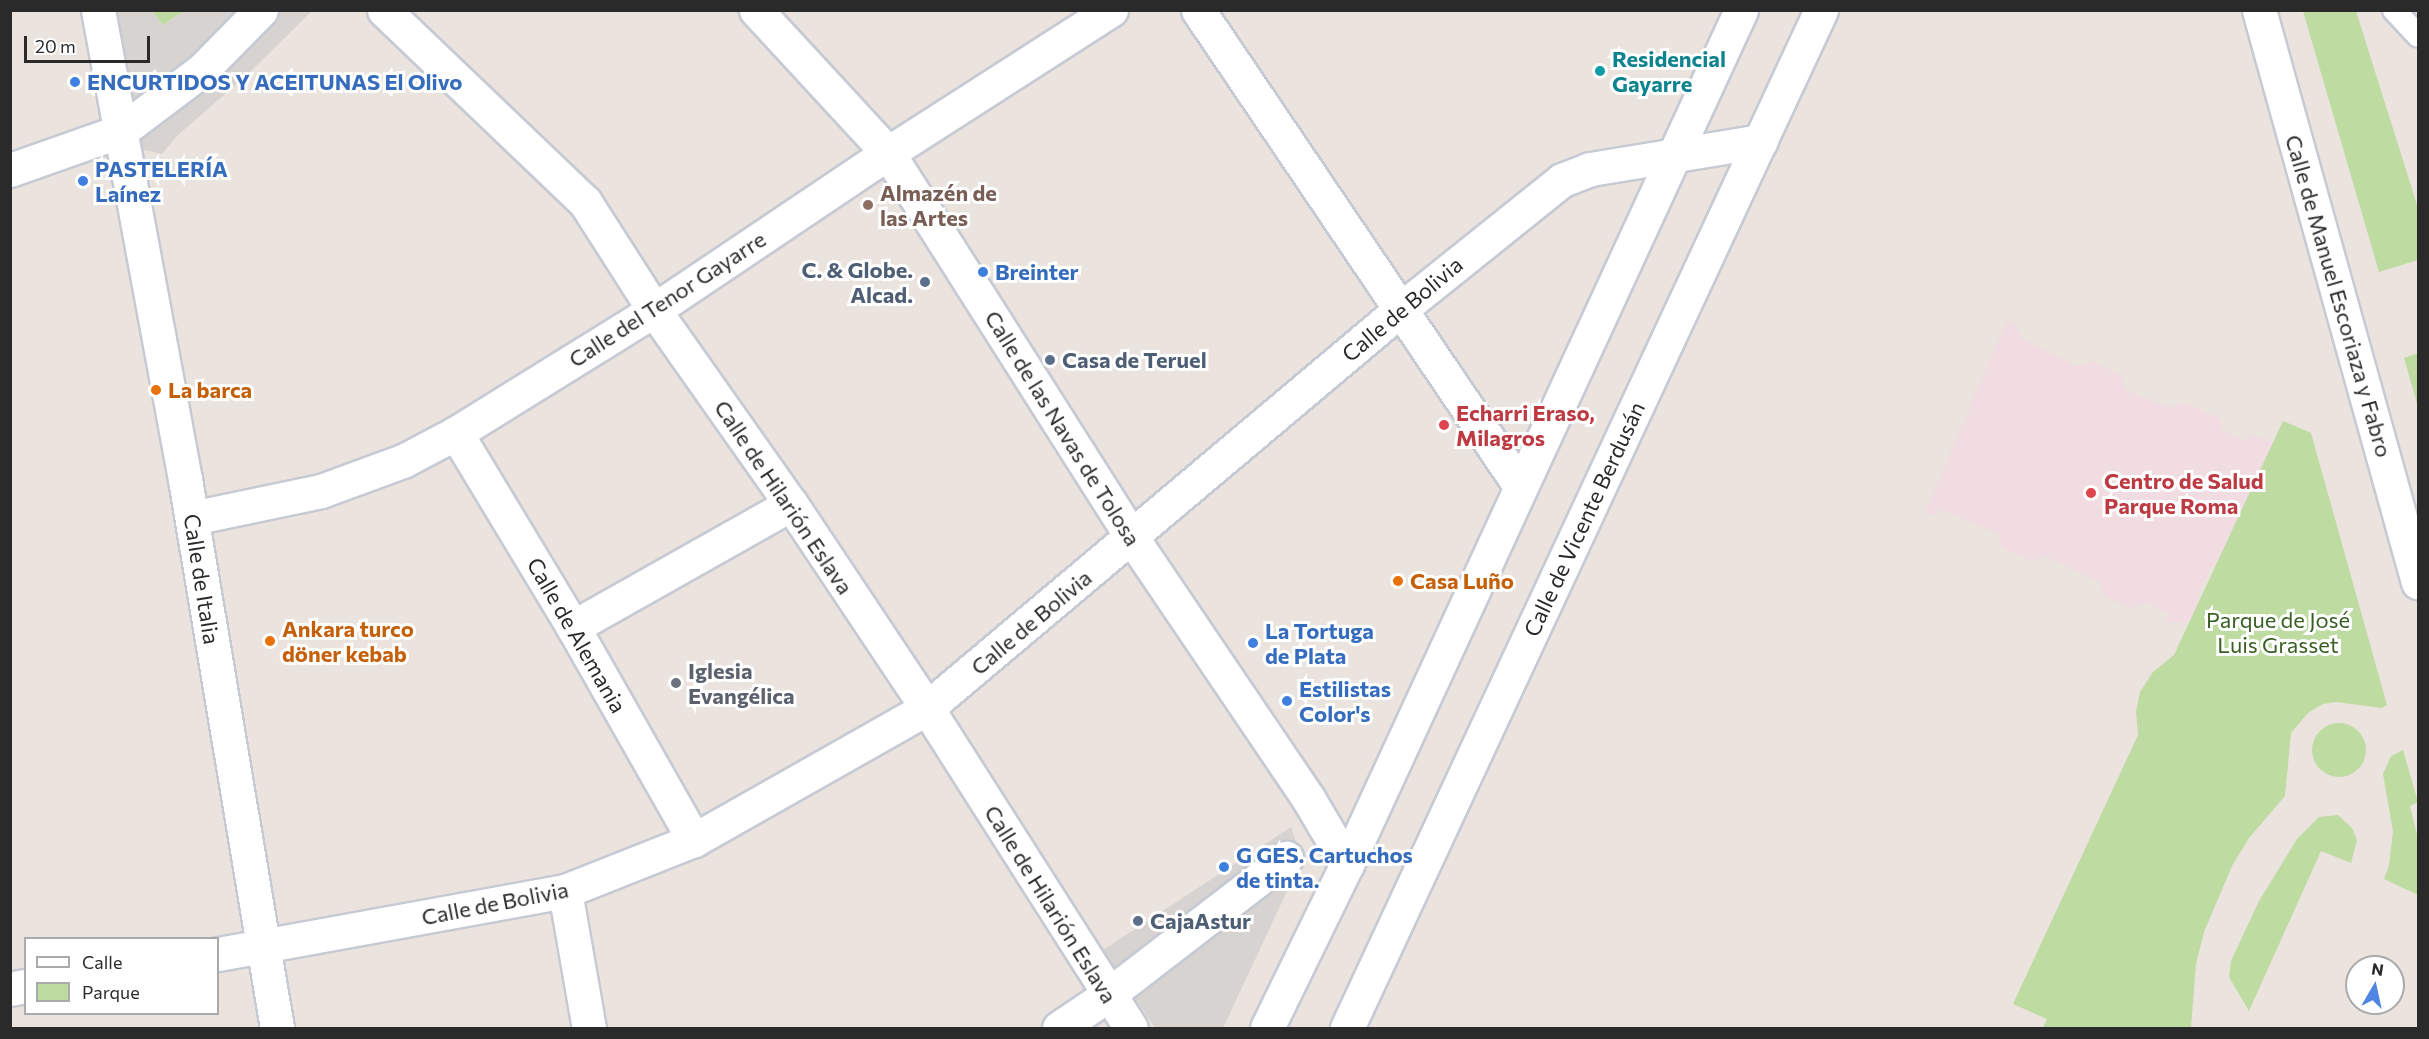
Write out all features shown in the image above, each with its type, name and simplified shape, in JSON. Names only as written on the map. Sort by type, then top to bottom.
[{"type":"street","name":"Calle de Italia","points":[[98,10],[192,518],[277,1029]]},
{"type":"street","points":[[10,170],[121,131],[202,70],[261,10]]},
{"type":"street","name":"Calle de Hilarión Eslava","points":[[384,10],[585,202],[654,310],[791,504],[927,708],[1131,1029]]},
{"type":"street","name":"Calle de las Navas de Tolosa","points":[[756,10],[888,153],[1132,538],[1308,798],[1347,864]]},
{"type":"street","name":"Calle del Tenor Gayarre","points":[[192,518],[321,491],[403,460],[456,433],[654,310],[888,153],[1112,10]]},
{"type":"street","points":[[1198,10],[1520,486]]},
{"type":"street","points":[[1267,1029],[1347,864],[1741,10]]},
{"type":"street","name":"Calle de Vicente Berdusán","points":[[1347,1029],[1821,10]]},
{"type":"street","name":"Calle de Manuel Escoriaza y Fabro","points":[[2259,10],[2418,582]]},
{"type":"street","name":"Calle de Bolivia","points":[[219,954],[566,891],[694,840],[927,708],[1132,538],[1401,309],[1562,180],[1590,169],[1761,141]]},
{"type":"street","name":"Calle de Alemania","points":[[456,433],[573,627],[694,840]]},
{"type":"street","points":[[573,627],[791,504]]},
{"type":"street","points":[[1059,1029],[1108,995],[1286,858]]},
{"type":"street","points":[[566,891],[589,1029]]},
{"type":"lane","points":[[2394,10],[2418,36]]},
{"type":"shaded area","points":[[109,11],[152,11],[163,25],[184,11],[312,11],[249,73],[178,135],[162,154],[138,148]]},
{"type":"shaded area","name":"Centro de Salud Parque Roma","points":[[2007,320],[2016,325],[2022,339],[2076,366],[2093,361],[2120,374],[2126,390],[2168,408],[2183,402],[2221,419],[2223,431],[2247,441],[2251,433],[2281,446],[2263,463],[2237,519],[2228,560],[2212,566],[2195,602],[2202,596],[2190,634],[2190,621],[2166,623],[2169,613],[2145,603],[2130,608],[2104,596],[2099,582],[2044,556],[2032,561],[2002,548],[1998,534],[1943,510],[1928,515],[1925,513]]},
{"type":"shaded area","points":[[1291,827],[1298,848],[1295,874],[1223,1028],[1155,1028],[1103,950]]},
{"type":"green space","points":[[152,11],[184,11],[163,25]]},
{"type":"green space","points":[[2303,11],[2356,11],[2418,208],[2418,260],[2379,272]]},
{"type":"green space","points":[[2418,353],[2418,407],[2404,358]]},
{"type":"green space","name":"Parque de José Luis Grasset","points":[[2283,421],[2311,433],[2387,705],[2382,708],[2336,702],[2323,704],[2308,713],[2291,733],[2285,796],[2249,838],[2232,866],[2204,932],[2196,964],[2191,1028],[2043,1028],[2047,1019],[2013,1004],[2138,735],[2136,712],[2140,692],[2153,672],[2174,655]]},
{"type":"green space","points":[[2334,723],[2344,723],[2354,727],[2362,735],[2366,750],[2362,765],[2354,773],[2344,777],[2334,777],[2324,773],[2316,765],[2312,755],[2312,745],[2316,735],[2324,727]]},
{"type":"green space","points":[[2403,750],[2418,802],[2410,806],[2418,839],[2418,895],[2384,879],[2389,865],[2393,832],[2383,774],[2391,756]]},
{"type":"green space","points":[[2338,815],[2352,828],[2357,840],[2351,863],[2321,851],[2249,1011],[2229,977],[2231,961],[2259,901],[2297,839],[2319,817]]},
{"type":"place","name":"Residencial Gayarre","points":[[1600,71]]},
{"type":"place","name":"ENCURTIDOS Y ACEITUNAS El Olivo","points":[[75,82]]},
{"type":"place","name":"PASTELERÍA Laínez","points":[[83,181]]},
{"type":"place","name":"Almazén de las Artes","points":[[868,205]]},
{"type":"place","name":"Breinter","points":[[983,272]]},
{"type":"place","name":"C. & Globe. Alcad.","points":[[925,282]]},
{"type":"place","name":"Casa de Teruel","points":[[1050,360]]},
{"type":"place","name":"La barca","points":[[156,390]]},
{"type":"place","name":"Echarri Eraso, Milagros","points":[[1444,425]]},
{"type":"place","name":"Centro de Salud Parque Roma","points":[[2091,493]]},
{"type":"place","name":"Casa Luño","points":[[1398,581]]},
{"type":"place","name":"Ankara turco döner kebab","points":[[270,641]]},
{"type":"place","name":"La Tortuga de Plata","points":[[1253,643]]},
{"type":"place","name":"Iglesia Evangélica","points":[[676,683]]},
{"type":"place","name":"Estilistas Color's","points":[[1287,701]]},
{"type":"place","name":"G GES. Cartuchos de tinta.","points":[[1224,867]]},
{"type":"place","name":"CajaAstur","points":[[1138,921]]}]
